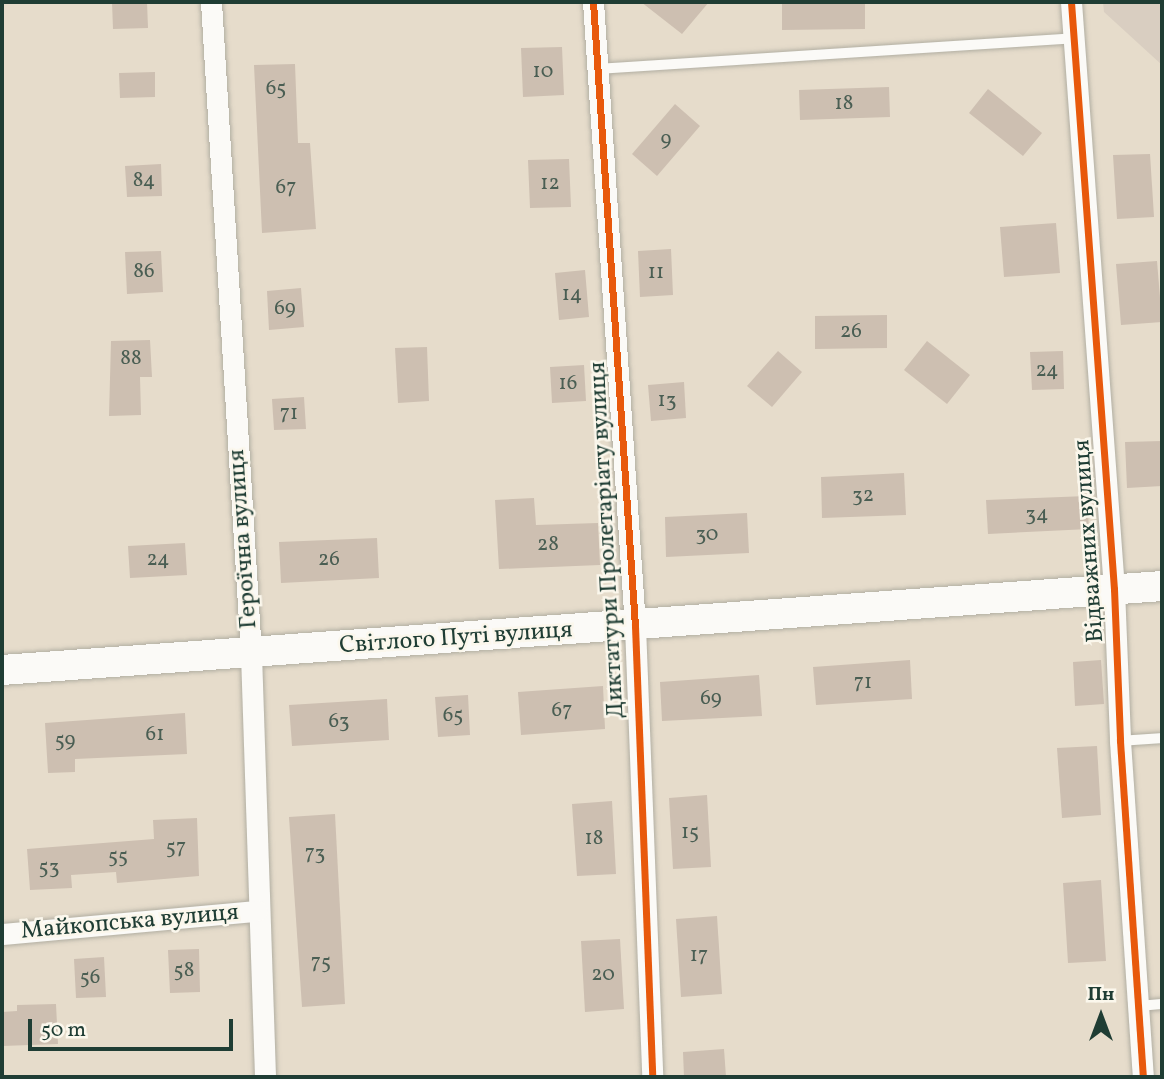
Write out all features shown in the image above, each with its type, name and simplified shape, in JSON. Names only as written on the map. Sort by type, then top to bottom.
[{"type":"main road","name":"Світлого Путі вулиця","points":[[2,670],[1162,586]]},
{"type":"street","name":"Героїчна вулиця","points":[[211,2],[251,654],[257,911],[265,1077]]},
{"type":"street","name":"Диктатури Пролетаріату вулиця","points":[[593,2],[635,626],[652,1077]]},
{"type":"street","name":"Відважних вулиця","points":[[1071,2],[1114,589],[1119,741],[1143,1077]]},
{"type":"street","name":"Майкопська вулиця","points":[[2,934],[257,911]]},
{"type":"lane","points":[[598,69],[1073,38]]},
{"type":"lane","points":[[1119,741],[1162,738]]},
{"type":"lane","points":[[1138,1006],[1162,1004]]},
{"type":"shaded area","points":[[1103,2],[1162,2],[1162,65],[1104,12]]},
{"type":"building","points":[[112,2],[147,2],[148,28],[113,29]]},
{"type":"building","points":[[641,2],[709,2],[682,34]]},
{"type":"building","points":[[782,2],[865,2],[865,29],[782,30]]},
{"type":"building","points":[[562,47],[564,95],[523,97],[521,48]]},
{"type":"building","points":[[295,64],[298,143],[310,143],[316,229],[262,233],[254,65]]},
{"type":"building","points":[[155,72],[155,97],[120,98],[119,73]]},
{"type":"building","points":[[889,87],[890,117],[800,120],[799,90]]},
{"type":"building","points":[[988,89],[1042,133],[1023,156],[969,113]]},
{"type":"building","points":[[675,104],[700,126],[657,176],[632,154]]},
{"type":"building","points":[[1150,154],[1154,217],[1117,219],[1113,155]]},
{"type":"building","points":[[569,159],[571,207],[530,208],[528,160]]},
{"type":"building","points":[[161,164],[162,196],[127,197],[125,166]]},
{"type":"building","points":[[1056,223],[1060,273],[1004,277],[1000,227]]},
{"type":"building","points":[[671,249],[673,295],[640,297],[638,251]]},
{"type":"building","points":[[161,251],[163,292],[127,294],[125,252]]},
{"type":"building","points":[[1157,261],[1162,322],[1121,325],[1116,264]]},
{"type":"building","points":[[585,270],[589,317],[559,320],[555,273]]},
{"type":"building","points":[[301,288],[304,327],[269,330],[267,291]]},
{"type":"building","points":[[887,315],[887,348],[815,349],[815,316]]},
{"type":"building","points":[[150,340],[152,377],[140,377],[141,415],[109,416],[111,341]]},
{"type":"building","points":[[927,341],[970,375],[947,404],[904,370]]},
{"type":"building","points":[[427,347],[429,401],[398,403],[395,348]]},
{"type":"building","points":[[778,351],[802,372],[772,407],[747,386]]},
{"type":"building","points":[[1063,351],[1064,389],[1032,390],[1030,352]]},
{"type":"building","points":[[584,365],[586,401],[552,403],[550,367]]},
{"type":"building","points":[[684,382],[686,418],[651,421],[648,385]]},
{"type":"building","points":[[304,397],[306,429],[274,430],[272,399]]},
{"type":"building","points":[[1162,441],[1162,486],[1127,488],[1125,442]]},
{"type":"building","points":[[904,473],[906,515],[822,518],[821,477]]},
{"type":"building","points":[[1087,496],[1089,529],[988,534],[986,500]]},
{"type":"building","points":[[534,498],[536,525],[598,523],[600,565],[499,569],[495,500]]},
{"type":"building","points":[[747,513],[749,553],[666,557],[665,517]]},
{"type":"building","points":[[377,538],[379,578],[281,583],[279,542]]},
{"type":"building","points":[[185,543],[187,575],[130,578],[128,546]]},
{"type":"building","points":[[910,660],[912,699],[816,705],[813,667]]},
{"type":"building","points":[[1101,660],[1104,704],[1075,706],[1073,662]]},
{"type":"building","points":[[759,675],[762,716],[662,721],[660,682]]},
{"type":"building","points":[[603,686],[605,729],[521,735],[518,692]]},
{"type":"building","points":[[468,695],[470,735],[438,737],[435,697]]},
{"type":"building","points":[[387,699],[389,740],[292,746],[289,705]]},
{"type":"building","points":[[185,713],[187,754],[75,759],[75,772],[48,773],[45,723]]},
{"type":"building","points":[[1097,746],[1101,815],[1062,818],[1057,748]]},
{"type":"building","points":[[707,795],[711,867],[673,869],[669,798]]},
{"type":"building","points":[[612,801],[616,874],[577,876],[572,804]]},
{"type":"building","points":[[335,814],[345,1004],[302,1007],[289,817]]},
{"type":"building","points":[[197,818],[199,876],[117,883],[116,872],[71,875],[72,888],[30,890],[27,849],[154,839],[153,820]]},
{"type":"building","points":[[1101,880],[1106,961],[1068,963],[1063,883]]},
{"type":"building","points":[[717,916],[722,994],[681,997],[676,919]]},
{"type":"building","points":[[620,939],[624,1009],[585,1012],[581,941]]},
{"type":"building","points":[[199,949],[200,992],[170,993],[168,950]]},
{"type":"building","points":[[104,957],[106,997],[76,998],[74,959]]},
{"type":"building","points":[[56,1004],[58,1044],[2,1046],[2,1012],[17,1011],[17,1005]]},
{"type":"building","points":[[724,1049],[726,1077],[684,1077],[683,1052]]},
{"type":"cycle path","points":[[593,2],[635,626],[652,1077]]},
{"type":"cycle path","points":[[1071,2],[1114,589],[1120,741],[1143,1077]]}]
